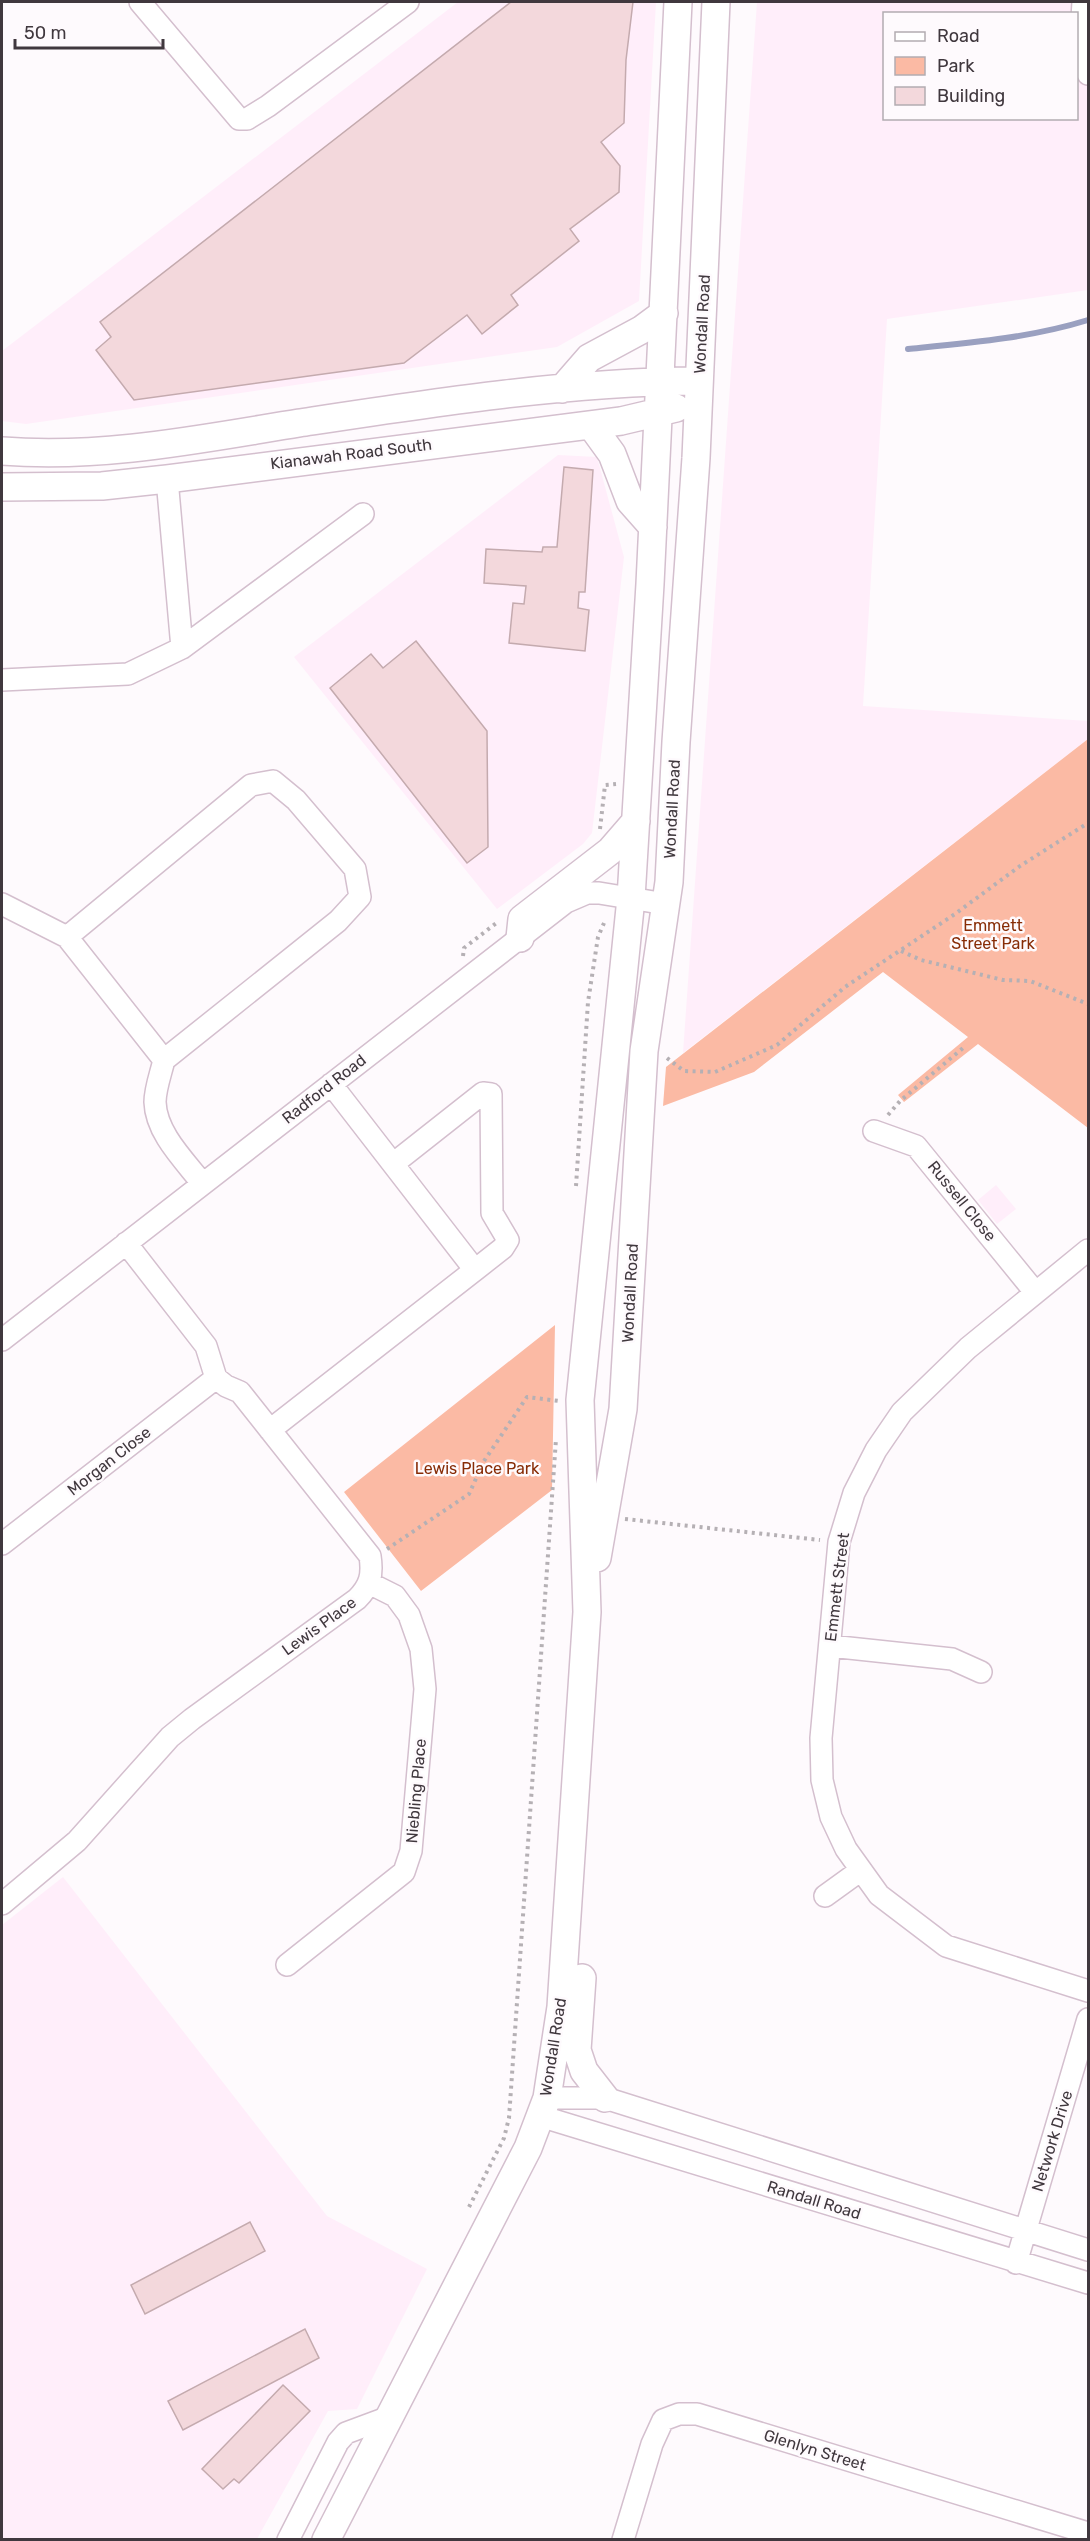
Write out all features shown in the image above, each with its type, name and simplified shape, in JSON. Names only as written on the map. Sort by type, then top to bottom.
[{"type":"main road","name":"Wondall Road","points":[[587,1612],[566,1406],[631,898],[659,413],[678,2]]},
{"type":"main road","name":"Wondall Road","points":[[326,2540],[528,2148],[543,2107],[561,2007],[587,1612],[623,1410],[644,1052],[666,904],[693,516],[716,2]]},
{"type":"main road","points":[[562,389],[589,358],[641,330],[664,313]]},
{"type":"main road","points":[[2,451],[52,454],[115,451],[421,406],[562,389],[659,381],[699,391]]},
{"type":"main road","name":"Kianawah Road South","points":[[2,487],[102,486],[591,425],[659,413],[699,391]]},
{"type":"main road","points":[[591,425],[612,454],[630,501],[653,527]]},
{"type":"main road","points":[[520,938],[522,919],[610,851],[636,821]]},
{"type":"main road","points":[[566,1406],[598,1417],[623,1410]]},
{"type":"main road","points":[[568,1910],[585,1924],[577,2050],[584,2071],[605,2098]]},
{"type":"street","points":[[140,2],[239,119],[247,118],[268,106],[408,2]]},
{"type":"street","points":[[1083,2],[1080,50],[1089,74]]},
{"type":"street","points":[[167,478],[182,648]]},
{"type":"street","points":[[2,680],[128,674],[182,648],[363,514]]},
{"type":"street","points":[[67,937],[251,785],[273,781],[296,800],[355,869],[360,897],[338,921],[164,1060],[155,1100],[157,1118],[163,1131],[202,1183]]},
{"type":"street","name":"Radford Road","points":[[2,1340],[566,902],[586,893],[666,904]]},
{"type":"street","points":[[2,904],[67,937],[164,1060]]},
{"type":"street","points":[[331,1084],[475,1270]]},
{"type":"street","points":[[270,1430],[503,1248],[508,1240],[492,1214],[493,1096],[491,1094],[483,1093],[393,1164]]},
{"type":"street","name":"Russell Close","points":[[874,1131],[916,1146],[1035,1292]]},
{"type":"street","points":[[126,1243],[207,1346],[216,1378],[226,1386],[240,1392],[370,1557]]},
{"type":"street","name":"Emmett Street","points":[[1089,1250],[968,1348],[902,1412],[876,1450],[858,1485],[839,1542],[821,1738],[822,1780],[831,1817],[846,1850],[879,1895],[946,1946],[1089,1991]]},
{"type":"street","name":"Morgan Close","points":[[2,1544],[216,1378]]},
{"type":"street","name":"Lewis Place","points":[[2,1904],[78,1840],[170,1737],[357,1599],[369,1583],[372,1572],[370,1557]]},
{"type":"street","name":"Niebling Place","points":[[287,1965],[404,1872],[411,1851],[425,1689],[421,1649],[409,1615],[395,1596],[369,1583]]},
{"type":"street","points":[[830,1646],[952,1659],[981,1672]]},
{"type":"street","points":[[825,1896],[861,1870]]},
{"type":"street","name":"Network Drive","points":[[1016,2263],[1089,2019]]},
{"type":"street","points":[[543,2107],[605,2098],[1089,2250]]},
{"type":"street","name":"Randall Road","points":[[543,2107],[1016,2263],[1089,2283]]},
{"type":"street","name":"Glenlyn Street","points":[[623,2540],[652,2444],[663,2420],[679,2414],[698,2414],[1089,2533]]},
{"type":"street","points":[[288,2540],[338,2442],[346,2433],[389,2418]]},
{"type":"path","points":[[663,1054],[684,1071],[715,1072],[777,1046],[845,987],[1020,866],[1089,823]]},
{"type":"path","points":[[576,1192],[588,1002],[598,937],[604,922]]},
{"type":"path","points":[[900,950],[921,960],[993,977],[1030,981],[1089,1004]]},
{"type":"path","points":[[874,1131],[900,1101],[963,1048]]},
{"type":"path","points":[[561,1390],[566,1406]]},
{"type":"path","points":[[370,1557],[377,1556],[469,1494],[484,1461],[527,1397],[566,1406]]},
{"type":"path","points":[[465,2216],[504,2138],[509,2118],[557,1428]]},
{"type":"path","points":[[625,1519],[839,1542]]},
{"type":"shaded area","points":[[458,2],[656,2],[639,301],[557,347],[26,424],[2,421],[2,351]]},
{"type":"shaded area","points":[[757,2],[1088,2],[1088,290],[887,319],[863,706],[1088,721],[1088,739],[683,1053]]},
{"type":"shaded area","points":[[558,455],[597,457],[624,557],[592,833],[583,844],[497,909],[294,657]]},
{"type":"shaded area","points":[[996,1185],[1016,1209],[997,1224],[978,1200]]},
{"type":"shaded area","points":[[63,1877],[327,2216],[427,2269],[357,2409],[328,2411],[257,2539],[2,2540],[2,1925]]},
{"type":"green space","name":"Emmett Street Park","points":[[1088,739],[1088,1128],[978,1044],[904,1102],[898,1095],[968,1037],[883,972],[754,1072],[663,1106],[666,1067]]},
{"type":"green space","name":"Lewis Place Park","points":[[555,1325],[552,1490],[421,1591],[344,1492]]},
{"type":"building","points":[[511,2],[633,2],[626,60],[624,123],[601,142],[620,166],[619,192],[570,229],[579,241],[511,295],[518,305],[482,334],[467,315],[404,363],[134,400],[96,350],[111,337],[100,322]]},
{"type":"building","points":[[564,467],[593,470],[585,592],[579,592],[578,608],[589,610],[585,651],[509,643],[513,603],[524,604],[526,586],[484,583],[486,549],[542,552],[543,547],[557,547]]},
{"type":"building","points":[[416,641],[487,731],[488,847],[467,863],[330,688],[371,654],[383,668]]},
{"type":"building","points":[[250,2222],[265,2251],[145,2314],[131,2285]]},
{"type":"building","points":[[305,2329],[319,2358],[183,2430],[168,2401]]},
{"type":"building","points":[[283,2385],[310,2411],[239,2483],[234,2479],[223,2489],[202,2469]]},
{"type":"waterway","points":[[908,349],[1022,336],[1088,320]]}]
